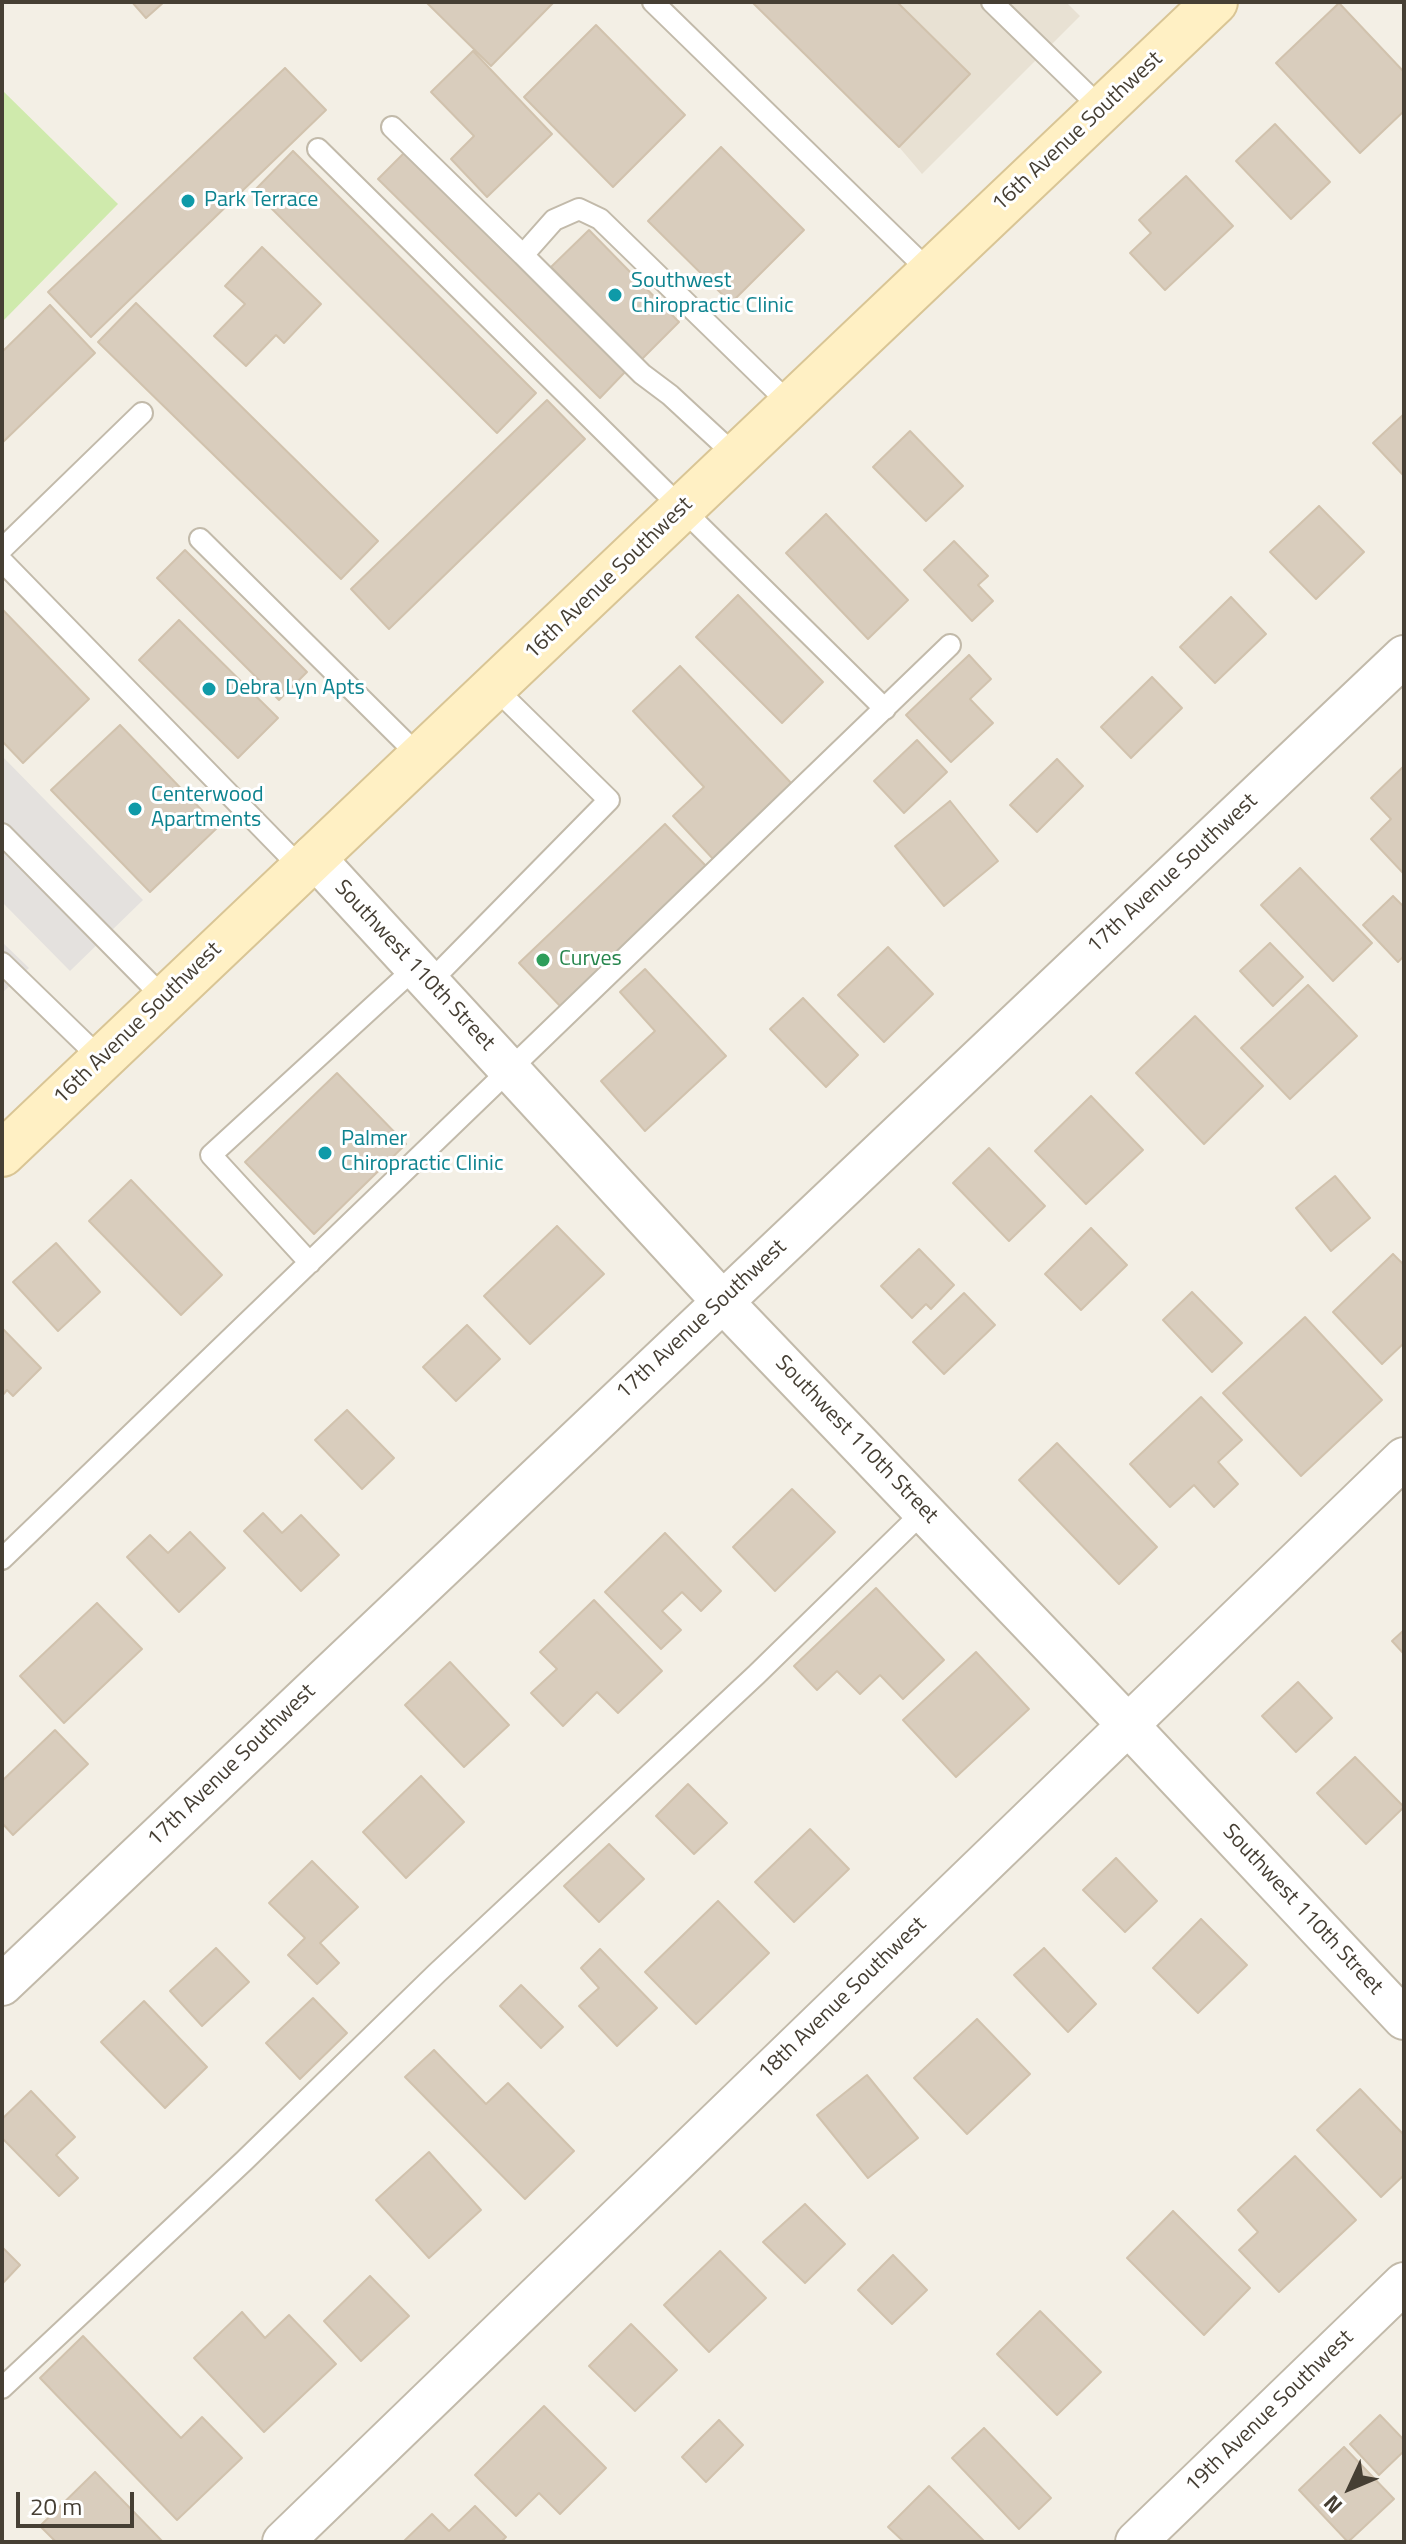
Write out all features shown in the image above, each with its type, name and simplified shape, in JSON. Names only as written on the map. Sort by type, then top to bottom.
[{"type":"main road","name":"16th Avenue Southwest","points":[[2,1154],[1215,2]]},
{"type":"street","name":"17th Avenue Southwest","points":[[2,1985],[1404,656]]},
{"type":"street","name":"Southwest 110th Street","points":[[307,862],[422,975],[722,1301],[1404,2019]]},
{"type":"street","name":"18th Avenue Southwest","points":[[283,2542],[1404,1458]]},
{"type":"street","name":"19th Avenue Southwest","points":[[1136,2542],[1404,2283]]},
{"type":"lane","points":[[653,2],[930,272]]},
{"type":"lane","points":[[992,2],[1102,109]]},
{"type":"lane","points":[[392,127],[642,374],[670,395],[737,457]]},
{"type":"lane","points":[[318,149],[885,709]]},
{"type":"lane","points":[[523,255],[554,220],[579,209],[600,219],[791,405]]},
{"type":"lane","points":[[2,549],[142,413]]},
{"type":"lane","points":[[200,539],[420,757]]},
{"type":"lane","points":[[2,561],[307,862]]},
{"type":"lane","points":[[2,1559],[950,645]]},
{"type":"lane","points":[[310,1263],[211,1155],[422,975],[609,800],[495,688]]},
{"type":"lane","points":[[2,834],[165,999]]},
{"type":"lane","points":[[2,963],[101,1059]]},
{"type":"lane","points":[[2,2388],[244,2161],[459,1952],[756,1675],[924,1511]]},
{"type":"shaded area","points":[[752,2],[1066,2],[1080,16],[922,174],[899,147]]},
{"type":"shaded area","points":[[2,756],[143,900],[70,971],[2,902]]},
{"type":"shaded area","points":[[2,942],[29,968],[2,993]]},
{"type":"green space","points":[[2,90],[118,204],[2,322]]},
{"type":"building","points":[[132,2],[164,2],[146,18]]},
{"type":"building","points":[[426,2],[554,2],[491,66]]},
{"type":"building","points":[[752,2],[897,2],[970,74],[899,147]]},
{"type":"building","points":[[1339,3],[1404,72],[1404,111],[1360,153],[1276,63]]},
{"type":"building","points":[[596,25],[685,115],[613,187],[524,97]]},
{"type":"building","points":[[473,51],[552,134],[487,197],[451,159],[474,136],[431,92]]},
{"type":"building","name":"Park Terrace","points":[[285,68],[326,110],[91,337],[48,292]]},
{"type":"building","points":[[1275,124],[1330,182],[1291,219],[1236,161]]},
{"type":"building","points":[[721,147],[804,230],[731,303],[648,221]]},
{"type":"building","name":"Park Terrace","points":[[293,151],[536,393],[497,433],[254,191]]},
{"type":"building","points":[[404,153],[626,371],[600,398],[378,179]]},
{"type":"building","points":[[1186,176],[1233,226],[1165,290],[1130,253],[1151,233],[1139,220]]},
{"type":"building","name":"Southwest Chiropractic Clinic","points":[[589,230],[679,322],[642,359],[551,267]]},
{"type":"building","name":"Park Terrace","points":[[262,247],[321,304],[284,343],[276,335],[246,366],[214,336],[245,304],[225,286]]},
{"type":"building","points":[[136,303],[378,541],[341,579],[98,342]]},
{"type":"building","points":[[50,305],[95,353],[2,443],[2,352]]},
{"type":"building","points":[[547,400],[585,439],[389,629],[351,589]]},
{"type":"building","points":[[1404,414],[1404,476],[1373,443]]},
{"type":"building","points":[[910,431],[963,486],[926,521],[873,467]]},
{"type":"building","points":[[1319,506],[1364,552],[1316,599],[1270,552]]},
{"type":"building","points":[[826,514],[908,600],[868,639],[786,553]]},
{"type":"building","points":[[954,541],[988,576],[978,585],[993,601],[972,621],[924,570]]},
{"type":"building","points":[[185,550],[307,672],[279,700],[157,578]]},
{"type":"building","points":[[738,595],[823,682],[782,723],[696,637]]},
{"type":"building","points":[[1231,597],[1266,634],[1215,683],[1180,647]]},
{"type":"building","points":[[2,609],[89,699],[23,763],[2,741]]},
{"type":"building","name":"Debra Lyn Apts","points":[[179,620],[278,718],[238,758],[139,660]]},
{"type":"building","points":[[969,655],[991,679],[970,699],[993,723],[951,762],[906,715]]},
{"type":"building","points":[[680,666],[793,785],[714,860],[673,816],[704,787],[633,711]]},
{"type":"building","points":[[1152,677],[1182,708],[1131,758],[1101,727]]},
{"type":"building","name":"Centerwood Apartments","points":[[120,725],[218,827],[150,892],[51,790]]},
{"type":"building","points":[[917,740],[947,772],[904,813],[874,781]]},
{"type":"building","points":[[1057,759],[1083,786],[1037,832],[1010,805]]},
{"type":"building","points":[[1404,766],[1404,874],[1371,839],[1391,819],[1371,798]]},
{"type":"building","points":[[950,801],[998,861],[944,906],[895,846]]},
{"type":"building","points":[[665,824],[708,868],[561,1007],[519,963]]},
{"type":"building","points":[[1300,868],[1372,943],[1333,981],[1261,905]]},
{"type":"building","points":[[1393,896],[1404,907],[1404,956],[1398,962],[1363,925]]},
{"type":"building","points":[[1270,943],[1303,977],[1273,1006],[1240,971]]},
{"type":"building","points":[[888,947],[933,994],[884,1042],[838,995]]},
{"type":"building","points":[[645,969],[726,1056],[645,1131],[601,1081],[655,1031],[620,992]]},
{"type":"building","points":[[1308,985],[1357,1036],[1290,1099],[1241,1048]]},
{"type":"building","points":[[803,998],[858,1055],[826,1087],[770,1029]]},
{"type":"building","points":[[1195,1016],[1263,1086],[1204,1144],[1136,1073]]},
{"type":"building","name":"Palmer Chiropractic Clinic","points":[[337,1073],[406,1144],[314,1234],[245,1162]]},
{"type":"building","points":[[1091,1096],[1143,1150],[1086,1204],[1035,1151]]},
{"type":"building","points":[[989,1148],[1045,1206],[1009,1241],[953,1183]]},
{"type":"building","points":[[1335,1176],[1370,1218],[1331,1251],[1296,1208]]},
{"type":"building","points":[[131,1180],[222,1275],[181,1315],[89,1221]]},
{"type":"building","points":[[557,1226],[604,1274],[530,1344],[484,1296]]},
{"type":"building","points":[[1091,1228],[1127,1265],[1081,1310],[1045,1274]]},
{"type":"building","points":[[56,1243],[100,1292],[58,1331],[13,1282]]},
{"type":"building","points":[[919,1249],[954,1285],[931,1309],[926,1304],[912,1318],[881,1286]]},
{"type":"building","points":[[1393,1254],[1404,1265],[1404,1343],[1382,1364],[1333,1312]]},
{"type":"building","points":[[1192,1292],[1242,1343],[1212,1372],[1163,1320]]},
{"type":"building","points":[[964,1293],[995,1325],[944,1374],[913,1342]]},
{"type":"building","points":[[1305,1317],[1382,1400],[1301,1476],[1223,1393]]},
{"type":"building","points":[[467,1325],[500,1359],[456,1401],[423,1367]]},
{"type":"building","points":[[2,1328],[41,1368],[13,1396],[7,1390],[2,1396]]},
{"type":"building","points":[[1201,1397],[1242,1440],[1218,1462],[1238,1484],[1214,1507],[1194,1485],[1170,1507],[1130,1464]]},
{"type":"building","points":[[347,1410],[394,1458],[362,1489],[315,1440]]},
{"type":"building","points":[[1057,1443],[1157,1547],[1119,1584],[1019,1480]]},
{"type":"building","points":[[792,1489],[835,1532],[775,1591],[733,1547]]},
{"type":"building","points":[[263,1513],[282,1533],[301,1515],[339,1555],[301,1591],[244,1531]]},
{"type":"building","points":[[190,1532],[225,1568],[179,1612],[127,1557],[150,1535],[168,1553]]},
{"type":"building","points":[[665,1533],[721,1591],[701,1611],[682,1592],[662,1611],[681,1630],[661,1649],[605,1592]]},
{"type":"building","points":[[876,1588],[944,1660],[903,1699],[880,1675],[860,1694],[837,1671],[817,1690],[794,1666]]},
{"type":"building","points":[[594,1600],[662,1671],[618,1713],[597,1692],[563,1726],[531,1693],[557,1669],[540,1652]]},
{"type":"building","points":[[97,1603],[142,1649],[64,1723],[20,1676]]},
{"type":"building","points":[[1404,1630],[1404,1654],[1392,1641]]},
{"type":"building","points":[[976,1652],[1029,1709],[956,1777],[903,1720]]},
{"type":"building","points":[[450,1662],[509,1725],[464,1767],[405,1705]]},
{"type":"building","points":[[1298,1682],[1332,1718],[1296,1752],[1262,1716]]},
{"type":"building","points":[[55,1730],[88,1764],[13,1835],[2,1823],[2,1781]]},
{"type":"building","points":[[1355,1757],[1404,1807],[1366,1844],[1317,1793]]},
{"type":"building","points":[[421,1776],[464,1822],[406,1878],[363,1832]]},
{"type":"building","points":[[688,1784],[727,1823],[694,1854],[656,1816]]},
{"type":"building","points":[[810,1829],[849,1869],[794,1922],[755,1882]]},
{"type":"building","points":[[609,1844],[644,1879],[599,1922],[564,1886]]},
{"type":"building","points":[[1116,1858],[1157,1901],[1125,1932],[1083,1890]]},
{"type":"building","points":[[312,1861],[358,1907],[320,1943],[339,1963],[317,1984],[288,1955],[305,1938],[269,1903]]},
{"type":"building","points":[[718,1901],[769,1953],[696,2024],[645,1972]]},
{"type":"building","points":[[1201,1919],[1247,1965],[1198,2013],[1153,1968]]},
{"type":"building","points":[[216,1948],[249,1982],[202,2026],[170,1991]]},
{"type":"building","points":[[1044,1948],[1096,2004],[1068,2032],[1014,1975]]},
{"type":"building","points":[[600,1949],[657,2008],[617,2046],[579,2006],[599,1988],[581,1968]]},
{"type":"building","points":[[521,1985],[563,2027],[541,2048],[500,2006]]},
{"type":"building","points":[[313,1998],[347,2033],[300,2079],[266,2043]]},
{"type":"building","points":[[144,2001],[207,2067],[165,2108],[101,2042]]},
{"type":"building","points":[[977,2019],[1030,2074],[967,2134],[914,2078]]},
{"type":"building","points":[[434,2050],[486,2104],[508,2083],[574,2151],[525,2199],[405,2077]]},
{"type":"building","points":[[867,2075],[918,2138],[868,2178],[817,2115]]},
{"type":"building","points":[[1360,2089],[1404,2135],[1404,2175],[1381,2197],[1317,2130]]},
{"type":"building","points":[[31,2091],[75,2137],[56,2155],[78,2178],[59,2196],[2,2138],[2,2119]]},
{"type":"building","points":[[429,2152],[481,2210],[429,2258],[376,2200]]},
{"type":"building","points":[[1295,2156],[1356,2220],[1279,2292],[1239,2250],[1258,2232],[1238,2210]]},
{"type":"building","points":[[805,2204],[845,2244],[805,2283],[763,2242]]},
{"type":"building","points":[[1173,2211],[1250,2288],[1204,2335],[1127,2258]]},
{"type":"building","points":[[2,2247],[20,2265],[2,2284]]},
{"type":"building","points":[[720,2251],[766,2298],[709,2352],[664,2305]]},
{"type":"building","points":[[893,2255],[927,2290],[892,2324],[858,2290]]},
{"type":"building","points":[[370,2276],[409,2316],[361,2361],[324,2321]]},
{"type":"building","points":[[1040,2311],[1101,2372],[1057,2415],[997,2354]]},
{"type":"building","points":[[242,2312],[265,2338],[289,2315],[336,2364],[264,2432],[194,2358]]},
{"type":"building","points":[[631,2324],[677,2370],[635,2411],[589,2366]]},
{"type":"building","points":[[83,2336],[181,2438],[202,2417],[242,2458],[177,2520],[40,2378]]},
{"type":"building","points":[[544,2406],[606,2468],[560,2514],[539,2493],[516,2516],[475,2475]]},
{"type":"building","points":[[1380,2415],[1404,2440],[1404,2451],[1379,2475],[1350,2444]]},
{"type":"building","points":[[719,2420],[743,2445],[706,2482],[682,2457]]},
{"type":"building","points":[[984,2428],[1051,2498],[1019,2529],[952,2458]]},
{"type":"building","points":[[1344,2447],[1394,2499],[1348,2542],[1299,2490]]},
{"type":"building","points":[[95,2472],[163,2542],[56,2542],[40,2526]]},
{"type":"building","points":[[929,2486],[985,2542],[904,2542],[888,2527]]},
{"type":"building","points":[[475,2506],[506,2537],[501,2542],[403,2542],[432,2514],[449,2531]]},
{"type":"place","name":"Park Terrace","points":[[188,201]]},
{"type":"place","name":"Southwest Chiropractic Clinic","points":[[615,295]]},
{"type":"place","name":"Debra Lyn Apts","points":[[209,689]]},
{"type":"place","name":"Centerwood Apartments","points":[[135,809]]},
{"type":"place","name":"Curves","points":[[543,960]]},
{"type":"place","name":"Palmer Chiropractic Clinic","points":[[325,1153]]}]
